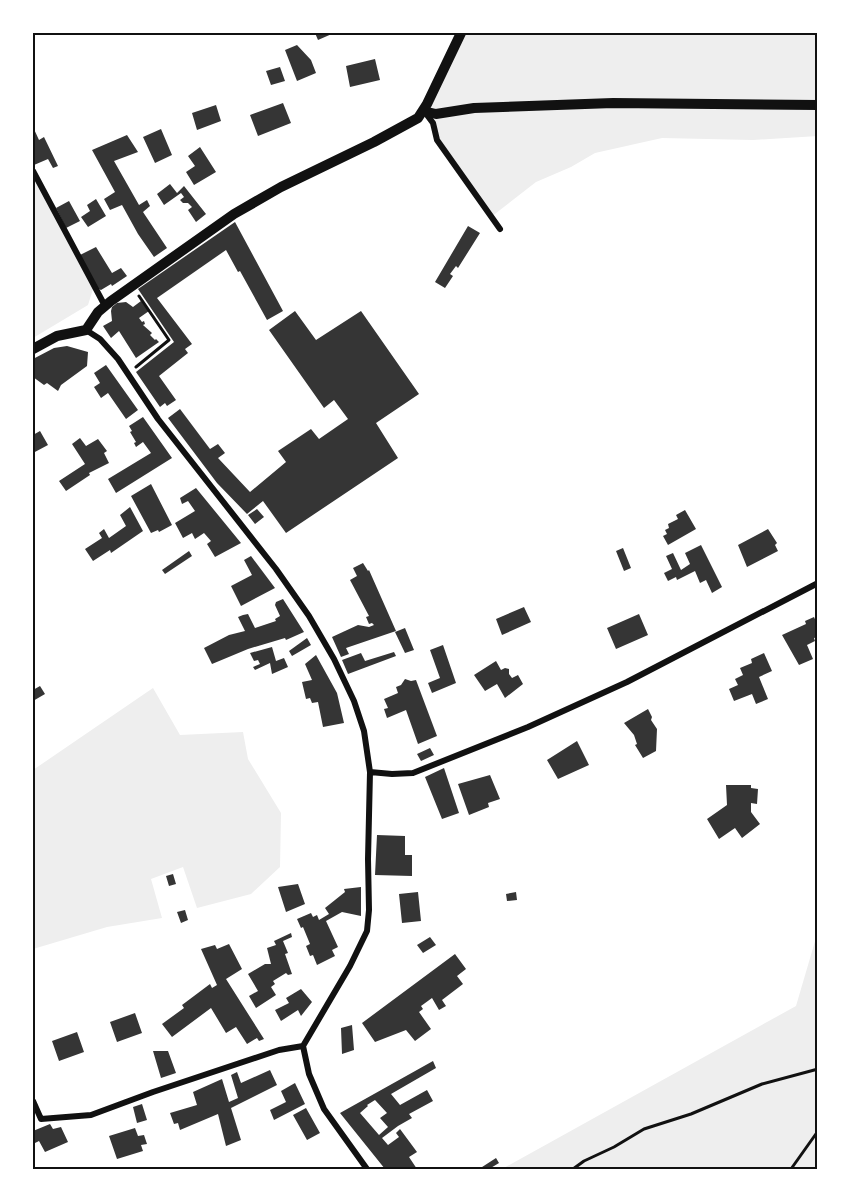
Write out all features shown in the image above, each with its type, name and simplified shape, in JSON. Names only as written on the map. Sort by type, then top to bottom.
[{"type":"street","points":[[33,349],[57,336],[86,330],[105,306],[234,214],[281,187],[418,118],[461,33]]},
{"type":"street","points":[[423,111],[436,114],[474,108],[613,103],[818,105]]},
{"type":"street","points":[[423,111],[433,123],[436,140],[500,229]]},
{"type":"street","points":[[33,171],[105,306]]},
{"type":"street","points":[[86,330],[106,345],[128,373],[158,419],[276,569],[309,616],[334,659],[354,701],[364,731],[370,772],[367,931],[345,975],[303,1047],[309,1074],[324,1109],[367,1169]]},
{"type":"street","points":[[370,772],[413,773],[528,727],[627,682],[818,583]]},
{"type":"street","points":[[33,1101],[41,1119],[91,1115],[279,1050],[303,1047]]},
{"type":"path","points":[[128,373],[169,340],[132,286]]},
{"type":"path","points":[[573,1169],[644,1129],[691,1114],[762,1084],[818,1069]]},
{"type":"path","points":[[790,1169],[818,1131]]},
{"type":"shaded area","points":[[462,33],[818,33],[818,136],[753,140],[662,138],[595,153],[571,167],[536,182],[491,217],[424,115]]},
{"type":"shaded area","points":[[33,171],[94,286],[88,305],[33,338]]},
{"type":"shaded area","points":[[153,688],[180,735],[243,732],[248,759],[281,813],[280,867],[251,894],[197,908],[183,867],[151,879],[162,918],[107,927],[33,949],[33,770]]},
{"type":"shaded area","points":[[818,931],[818,1169],[502,1169],[796,1006]]},
{"type":"building","points":[[315,33],[334,33],[318,40]]},
{"type":"building","points":[[297,45],[311,60],[316,73],[297,81],[285,50]]},
{"type":"building","points":[[375,59],[380,80],[350,87],[346,66]]},
{"type":"building","points":[[280,67],[285,81],[271,85],[266,71]]},
{"type":"building","points":[[283,103],[291,123],[258,136],[250,115]]},
{"type":"building","points":[[216,105],[221,121],[197,130],[192,113]]},
{"type":"building","points":[[33,127],[39,140],[44,137],[58,166],[53,168],[48,159],[34,165]]},
{"type":"building","points":[[161,129],[172,155],[155,163],[143,137]]},
{"type":"building","points":[[127,135],[138,152],[114,161],[139,205],[147,200],[150,206],[143,212],[167,248],[154,257],[122,205],[110,210],[104,199],[115,192],[92,150]]},
{"type":"building","points":[[200,147],[216,172],[194,185],[186,172],[195,166],[188,156]]},
{"type":"building","points":[[170,184],[177,193],[184,186],[206,214],[196,222],[188,210],[192,207],[180,200],[184,197],[181,193],[164,205],[157,194]]},
{"type":"building","points":[[96,199],[106,216],[88,227],[81,217],[90,211],[87,205]]},
{"type":"building","points":[[69,201],[80,221],[66,228],[56,208]]},
{"type":"building","points":[[235,222],[283,311],[267,320],[226,250],[157,298],[192,344],[185,349],[188,353],[159,376],[176,400],[167,406],[165,403],[160,407],[136,372],[174,342],[138,289]]},
{"type":"building","points":[[468,226],[480,233],[458,268],[456,266],[450,274],[453,276],[445,288],[435,282]]},
{"type":"building","points":[[96,247],[112,273],[121,268],[127,276],[101,290],[96,288],[80,255]]},
{"type":"building","points":[[141,301],[149,311],[139,318],[142,322],[144,321],[143,325],[152,333],[150,335],[159,342],[136,358],[119,331],[111,338],[103,326],[112,321],[112,307],[117,303],[126,302],[133,307]]},
{"type":"building","points":[[295,311],[316,340],[361,311],[419,394],[376,423],[398,458],[286,533],[263,501],[247,514],[217,483],[168,418],[180,409],[210,449],[218,444],[225,453],[218,458],[250,492],[286,462],[278,451],[311,429],[319,439],[348,419],[334,400],[324,408],[269,330]]},
{"type":"building","points":[[67,346],[88,352],[87,366],[61,385],[58,391],[33,377],[33,359],[54,348]]},
{"type":"building","points":[[106,365],[138,410],[126,419],[108,393],[101,398],[94,387],[100,383],[94,373]]},
{"type":"building","points":[[143,417],[172,458],[116,493],[108,479],[151,453],[143,442],[136,447],[134,443],[136,442],[130,432],[132,431],[129,426]]},
{"type":"building","points":[[40,431],[48,445],[33,453],[33,435]]},
{"type":"building","points":[[80,438],[86,446],[98,439],[107,451],[104,453],[109,463],[89,473],[90,475],[66,491],[59,481],[85,464],[72,444]]},
{"type":"building","points":[[151,484],[172,525],[159,532],[158,530],[151,533],[131,496]]},
{"type":"building","points":[[196,488],[241,543],[215,557],[207,544],[211,541],[204,533],[195,539],[192,533],[183,538],[175,523],[195,511],[188,501],[182,504],[180,498]]},
{"type":"building","points":[[130,507],[143,531],[111,553],[110,550],[93,561],[85,549],[102,538],[99,533],[104,529],[109,538],[126,526],[120,515]]},
{"type":"building","points":[[257,509],[264,517],[255,524],[248,515]]},
{"type":"building","points":[[685,510],[696,529],[668,545],[663,536],[667,534],[665,530],[669,528],[668,524],[678,519],[676,515]]},
{"type":"building","points":[[768,529],[777,543],[775,545],[778,551],[747,567],[738,545]]},
{"type":"building","points":[[701,545],[722,587],[712,593],[706,580],[700,583],[695,571],[677,580],[676,577],[668,581],[664,573],[672,569],[666,556],[673,553],[681,570],[690,564],[685,553]]},
{"type":"building","points":[[623,548],[631,568],[624,571],[616,551]]},
{"type":"building","points":[[189,551],[192,556],[165,574],[162,570]]},
{"type":"building","points":[[251,556],[275,588],[241,606],[231,586],[252,575],[244,560]]},
{"type":"building","points":[[363,563],[369,570],[396,631],[346,648],[349,654],[341,657],[332,637],[358,625],[369,627],[374,625],[369,624],[366,617],[369,616],[350,580],[357,576],[353,568]]},
{"type":"building","points":[[283,599],[304,632],[286,640],[285,638],[248,649],[212,664],[204,648],[229,635],[245,631],[238,617],[243,615],[248,614],[255,628],[276,621],[275,619],[280,616],[275,605]]},
{"type":"building","points":[[524,607],[531,622],[502,635],[496,619]]},
{"type":"building","points":[[639,614],[648,635],[616,649],[607,628]]},
{"type":"building","points":[[814,617],[818,626],[818,637],[807,645],[813,659],[799,665],[782,635],[806,624],[805,621]]},
{"type":"building","points":[[405,628],[414,650],[405,653],[395,632]]},
{"type":"building","points":[[307,638],[311,645],[292,656],[289,651]]},
{"type":"building","points":[[443,645],[456,683],[432,693],[428,683],[440,678],[430,650]]},
{"type":"building","points":[[272,647],[276,661],[284,658],[288,667],[272,674],[270,663],[255,670],[253,667],[260,664],[258,660],[254,661],[250,653]]},
{"type":"building","points":[[394,652],[396,656],[348,674],[342,660],[361,653],[365,661]]},
{"type":"building","points":[[764,653],[772,671],[759,677],[768,699],[756,704],[752,694],[734,701],[729,689],[738,685],[735,679],[743,675],[740,668],[752,663],[751,659]]},
{"type":"building","points":[[316,655],[337,693],[344,723],[323,727],[318,702],[312,703],[310,698],[306,699],[302,682],[312,680],[305,664]]},
{"type":"building","points":[[496,661],[501,670],[509,669],[512,678],[518,675],[523,684],[505,698],[497,684],[485,691],[474,675]]},
{"type":"building","points":[[405,679],[416,680],[437,736],[418,744],[406,710],[387,718],[384,709],[388,708],[384,699],[398,693],[396,687],[401,685]]},
{"type":"building","points":[[40,686],[45,694],[33,701],[33,690]]},
{"type":"building","points":[[648,709],[657,729],[656,751],[643,758],[635,745],[637,744],[634,735],[624,723]]},
{"type":"building","points":[[577,741],[589,765],[558,779],[547,760]]},
{"type":"building","points":[[430,748],[434,755],[421,761],[417,754]]},
{"type":"building","points":[[444,768],[459,813],[442,819],[425,777]]},
{"type":"building","points":[[490,775],[500,799],[488,803],[489,807],[469,815],[458,784]]},
{"type":"building","points":[[726,785],[751,785],[751,788],[758,789],[757,804],[751,803],[751,812],[760,824],[742,838],[735,828],[719,839],[707,819],[727,805]]},
{"type":"building","points":[[377,835],[405,836],[405,855],[412,855],[412,876],[375,875]]},
{"type":"building","points":[[173,874],[176,884],[169,886],[166,876]]},
{"type":"building","points":[[298,884],[305,904],[286,912],[278,887]]},
{"type":"building","points":[[361,887],[361,916],[342,912],[326,921],[338,947],[332,950],[335,956],[317,965],[313,955],[310,956],[306,946],[310,944],[297,919],[311,913],[313,917],[317,915],[319,920],[329,914],[325,908],[345,892],[344,889]]},
{"type":"building","points":[[418,892],[421,921],[402,923],[399,894]]},
{"type":"building","points":[[516,892],[517,900],[507,901],[506,894]]},
{"type":"building","points":[[185,910],[188,920],[181,923],[177,912]]},
{"type":"building","points":[[291,933],[292,937],[283,941],[292,974],[286,973],[273,981],[275,984],[271,987],[276,995],[256,1008],[249,996],[258,991],[248,974],[265,964],[271,964],[267,948],[276,945],[274,941]]},
{"type":"building","points":[[430,937],[436,945],[423,953],[417,945]]},
{"type":"building","points":[[229,944],[242,969],[226,979],[264,1039],[259,1041],[257,1038],[247,1044],[236,1027],[226,1033],[211,1008],[172,1037],[162,1024],[210,984],[212,988],[217,985],[201,949],[215,945],[217,949]]},
{"type":"building","points":[[455,954],[466,969],[457,976],[463,984],[442,1000],[446,1006],[439,1010],[432,998],[421,1006],[423,1009],[419,1012],[431,1029],[415,1041],[406,1030],[375,1042],[362,1023]]},
{"type":"building","points":[[301,989],[312,1002],[301,1016],[298,1010],[281,1021],[275,1010],[289,1003],[286,998]]},
{"type":"building","points":[[135,1013],[142,1033],[117,1042],[110,1022]]},
{"type":"building","points":[[352,1025],[354,1050],[342,1054],[341,1028]]},
{"type":"building","points":[[77,1032],[84,1052],[59,1061],[52,1041]]},
{"type":"building","points":[[153,1051],[168,1051],[176,1073],[161,1078]]},
{"type":"building","points":[[433,1061],[436,1068],[391,1094],[400,1105],[427,1090],[433,1101],[409,1114],[412,1118],[382,1138],[388,1145],[399,1137],[396,1133],[400,1129],[417,1152],[409,1157],[417,1169],[385,1169],[340,1113]],"holes":[[[375,1100],[387,1113],[380,1118],[388,1127],[379,1135],[360,1113]]]},
{"type":"building","points":[[270,1070],[277,1085],[231,1108],[241,1140],[226,1146],[218,1114],[180,1130],[178,1123],[174,1124],[170,1113],[197,1105],[193,1092],[222,1079],[229,1102],[238,1098],[231,1075],[237,1072],[241,1083]]},
{"type":"building","points":[[295,1083],[305,1104],[274,1120],[270,1110],[286,1102],[281,1091]]},
{"type":"building","points":[[142,1104],[147,1120],[137,1123],[133,1107]]},
{"type":"building","points":[[306,1108],[320,1133],[307,1140],[293,1115]]},
{"type":"building","points":[[50,1124],[53,1129],[61,1127],[68,1142],[45,1152],[39,1141],[33,1144],[33,1131]]},
{"type":"building","points":[[135,1128],[138,1136],[144,1135],[147,1144],[141,1145],[143,1151],[117,1159],[109,1136]]},
{"type":"building","points":[[496,1158],[499,1163],[489,1169],[479,1169]]}]
